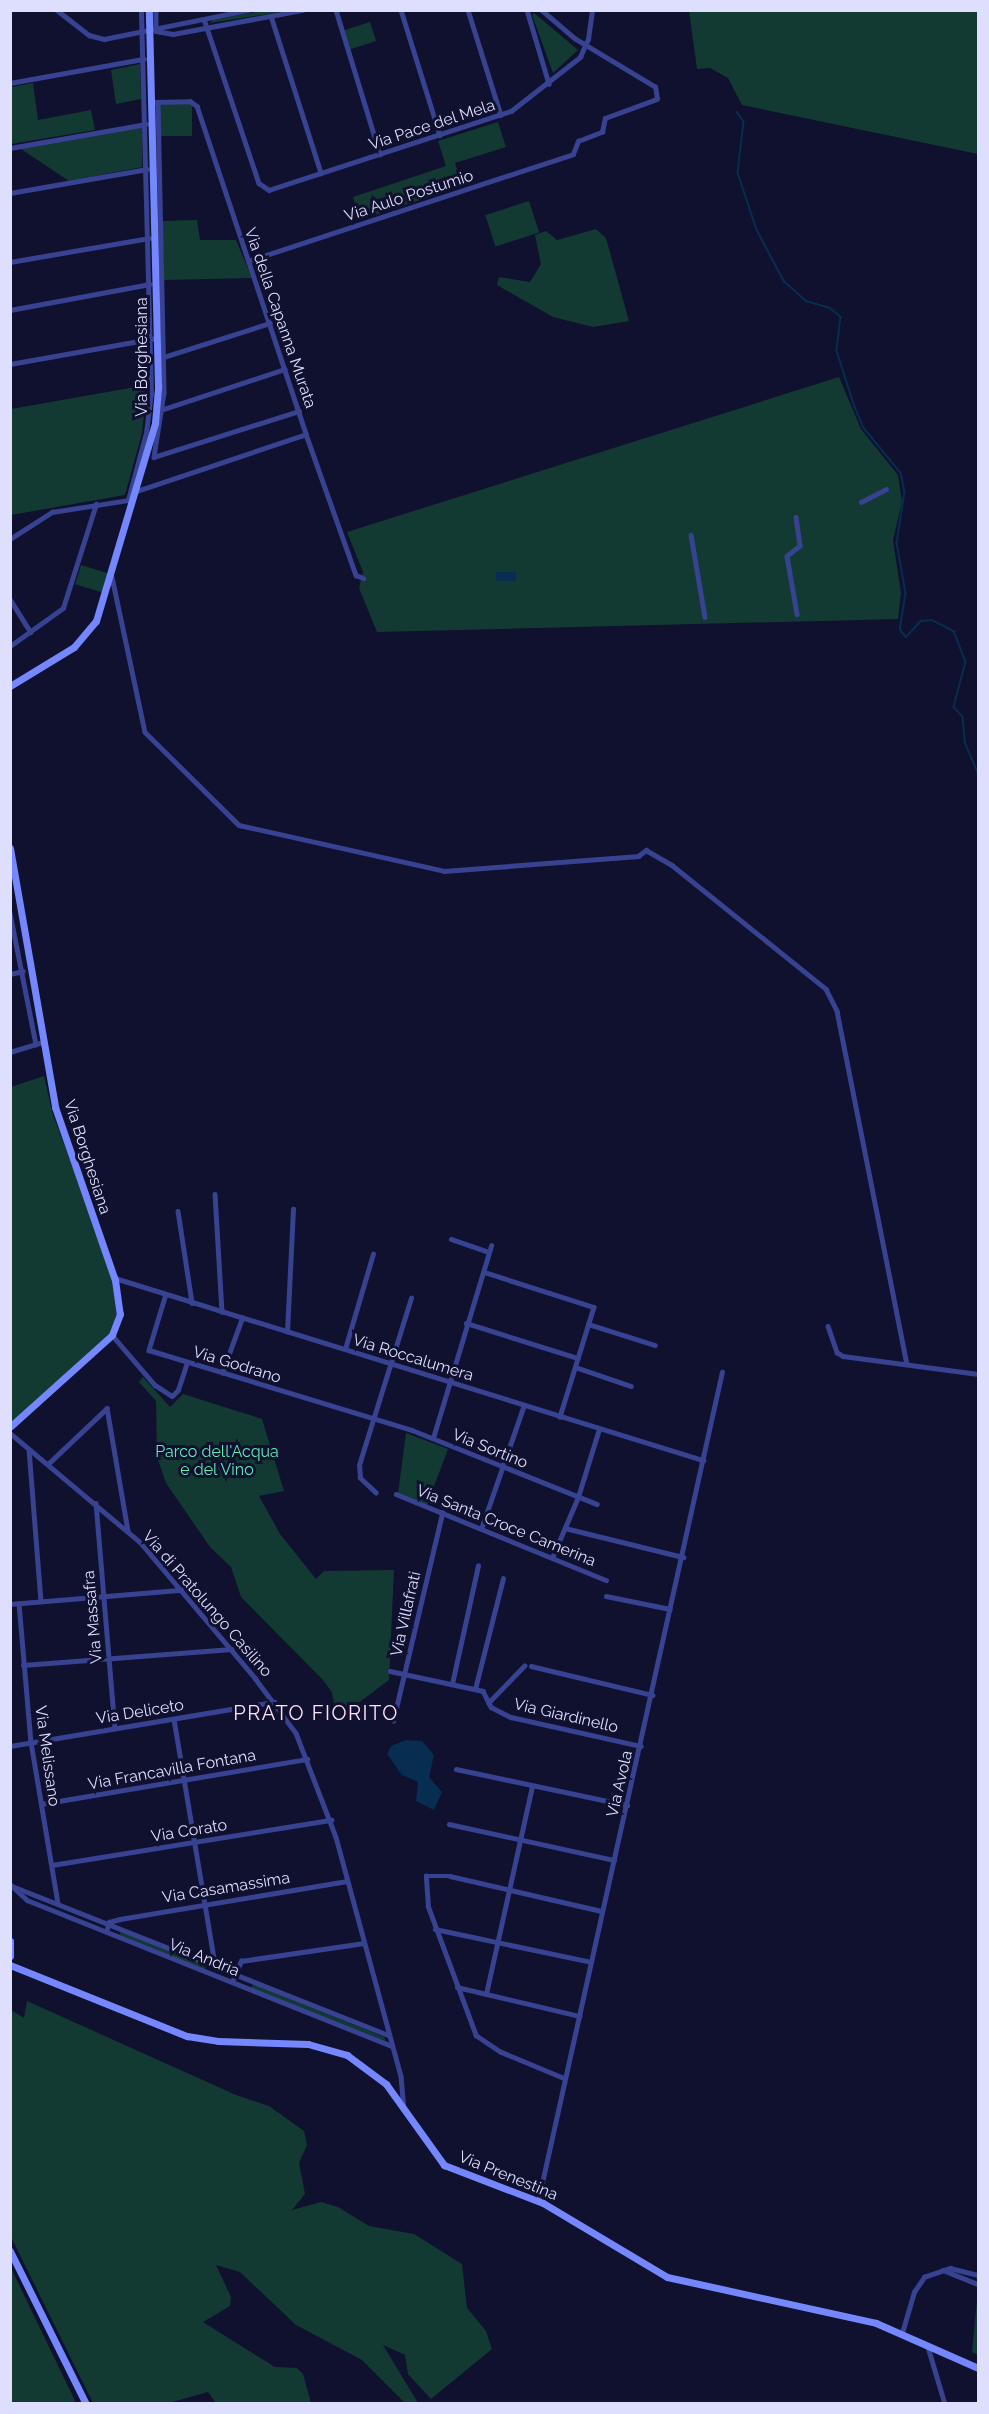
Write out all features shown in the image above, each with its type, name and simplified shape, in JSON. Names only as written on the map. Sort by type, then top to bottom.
[{"type":"street","points":[[57,10],[95,38],[149,32],[228,12],[248,10]]},
{"type":"street","name":"Via Borghesiana","points":[[141,10],[149,32]]},
{"type":"street","name":"Via Borghesiana","points":[[10,686],[83,639],[99,615],[112,577],[155,423],[146,59],[149,10]]},
{"type":"street","name":"Via Borghesiana","points":[[149,32],[156,10]]},
{"type":"street","points":[[149,32],[171,34],[303,10]]},
{"type":"street","points":[[336,10],[380,154]]},
{"type":"street","points":[[401,10],[440,135]]},
{"type":"street","points":[[468,10],[501,116]]},
{"type":"street","points":[[527,10],[549,84]]},
{"type":"street","points":[[541,10],[586,46],[592,10]]},
{"type":"street","points":[[271,16],[321,173]]},
{"type":"street","points":[[204,19],[207,28]]},
{"type":"street","name":"Via Pace del Mela","points":[[207,28],[264,189],[501,116],[549,84],[577,60],[586,46]]},
{"type":"street","name":"Via Aulo Postumio","points":[[248,261],[576,152],[578,141],[602,132],[605,118],[653,102],[657,90],[586,46]]},
{"type":"street","points":[[10,84],[146,59]]},
{"type":"street","name":"Via Borghesiana","points":[[146,59],[154,102],[160,358],[164,409],[156,458],[299,411]]},
{"type":"street","name":"Via della Capanna Murata","points":[[154,102],[190,101],[197,105],[306,434],[356,575],[363,578]]},
{"type":"street","name":"Via Borghesiana","points":[[148,124],[154,102]]},
{"type":"street","points":[[10,148],[148,124]]},
{"type":"street","points":[[10,193],[149,169]]},
{"type":"street","points":[[10,262],[151,238]]},
{"type":"street","points":[[10,310],[152,284]]},
{"type":"street","points":[[160,358],[270,323]]},
{"type":"street","points":[[10,364],[153,339]]},
{"type":"street","name":"Via Borghesiana","points":[[134,497],[160,358],[153,339]]},
{"type":"street","points":[[164,409],[285,369]]},
{"type":"street","points":[[10,537],[50,512],[134,497],[306,434]]},
{"type":"street","points":[[861,502],[886,489]]},
{"type":"street","points":[[10,646],[55,617],[66,603],[96,504]]},
{"type":"street","points":[[796,517],[800,546],[787,556],[797,614]]},
{"type":"street","points":[[691,535],[705,616]]},
{"type":"street","points":[[112,577],[145,732],[239,825],[444,871],[639,856],[646,850],[672,865],[826,989],[837,1011],[908,1364]]},
{"type":"street","points":[[10,599],[32,632]]},
{"type":"street","name":"Via Borghesiana","points":[[10,848],[39,1043],[66,1144],[115,1278],[120,1314],[111,1335]]},
{"type":"street","points":[[10,913],[39,1043],[10,1052]]},
{"type":"street","points":[[10,975],[23,971]]},
{"type":"street","points":[[215,1194],[222,1312]]},
{"type":"street","points":[[287,1332],[293,1209]]},
{"type":"street","points":[[178,1211],[192,1302]]},
{"type":"street","points":[[451,1239],[489,1252]]},
{"type":"street","points":[[433,1438],[491,1246]]},
{"type":"street","points":[[345,1350],[373,1254]]},
{"type":"street","points":[[484,1272],[594,1307],[560,1417]]},
{"type":"street","name":"Via Roccalumera","points":[[115,1278],[703,1460]]},
{"type":"street","name":"Via Godrano","points":[[166,1294],[149,1350],[373,1420]]},
{"type":"street","points":[[376,1493],[360,1478],[359,1465],[411,1298]]},
{"type":"street","points":[[222,1373],[242,1318]]},
{"type":"street","points":[[466,1323],[578,1358]]},
{"type":"street","points":[[588,1324],[655,1345]]},
{"type":"street","points":[[828,1326],[837,1352],[843,1356],[978,1374]]},
{"type":"street","points":[[10,1442],[11,1431],[111,1335],[155,1385],[172,1396],[178,1390],[187,1362]]},
{"type":"street","points":[[575,1367],[631,1386]]},
{"type":"street","name":"Via Avola","points":[[538,2201],[602,1911],[653,1695],[670,1609],[684,1557],[722,1372]]},
{"type":"street","points":[[481,1529],[524,1405]]},
{"type":"street","points":[[48,1464],[107,1408],[128,1531]]},
{"type":"street","name":"Via Sortino","points":[[373,1420],[433,1438],[597,1504]]},
{"type":"street","points":[[552,1558],[578,1497],[599,1429]]},
{"type":"street","name":"Via di Pratolungo Casilino","points":[[11,1431],[29,1449],[128,1531],[231,1649],[274,1702],[298,1737],[331,1820],[402,2079],[404,2108]]},
{"type":"street","points":[[29,1449],[41,1601]]},
{"type":"street","name":"Via Santa Croce Camerina","points":[[396,1494],[606,1580]]},
{"type":"street","name":"Via Massafra","points":[[96,1503],[115,1728]]},
{"type":"street","name":"Via Villafrati","points":[[393,1721],[442,1513]]},
{"type":"street","points":[[565,1528],[684,1557]]},
{"type":"street","points":[[452,1684],[478,1566]]},
{"type":"street","points":[[390,1671],[476,1689],[503,1578]]},
{"type":"street","points":[[10,1604],[181,1590]]},
{"type":"street","points":[[606,1596],[670,1609]]},
{"type":"street","name":"Via Melissano","points":[[19,1603],[31,1742],[58,1903],[56,1912]]},
{"type":"street","points":[[23,1665],[231,1649]]},
{"type":"street","points":[[488,1703],[524,1666]]},
{"type":"street","points":[[531,1666],[653,1695]]},
{"type":"street","name":"Via Giardinello","points":[[476,1689],[483,1691],[488,1703],[495,1711],[511,1717],[641,1746]]},
{"type":"street","name":"Via Deliceto","points":[[10,1746],[274,1702]]},
{"type":"street","points":[[174,1719],[215,1965]]},
{"type":"street","name":"Via Francavilla Fontana","points":[[42,1804],[307,1760]]},
{"type":"street","points":[[456,1769],[627,1805]]},
{"type":"street","points":[[486,1994],[532,1786]]},
{"type":"street","name":"Via Corato","points":[[52,1866],[331,1820]]},
{"type":"street","points":[[449,1824],[614,1860]]},
{"type":"street","points":[[565,2079],[481,2042],[435,1929],[428,1907],[426,1876],[450,1876],[602,1911]]},
{"type":"street","name":"Via Casamassima","points":[[109,1922],[203,1903],[347,1881]]},
{"type":"street","name":"Via Andria","points":[[11,1885],[389,2035]]},
{"type":"street","name":"Via Andria","points":[[11,1885],[23,1898],[56,1912],[392,2046]]},
{"type":"street","points":[[106,1932],[109,1922]]},
{"type":"street","points":[[435,1929],[591,1962]]},
{"type":"street","points":[[10,1941],[10,1956]]},
{"type":"street","points":[[232,1982],[241,1962],[364,1943]]},
{"type":"street","name":"Via Prenestina","points":[[10,1965],[187,2036],[218,2041],[308,2044],[348,2055],[380,2077],[435,2155],[449,2167],[538,2201],[677,2281],[850,2317],[902,2333],[978,2368]]},
{"type":"street","points":[[457,1987],[580,2016]]},
{"type":"street","points":[[10,2251],[86,2403]]},
{"type":"street","points":[[902,2333],[918,2283],[941,2269],[978,2275]]},
{"type":"street","points":[[941,2269],[978,2284]]},
{"type":"street","points":[[927,2344],[945,2403]]},
{"type":"green space","points":[[262,11],[287,11],[210,23],[213,20]]},
{"type":"green space","points":[[689,11],[978,11],[978,154],[742,105],[728,78],[710,68],[697,69]]},
{"type":"green space","points":[[534,13],[578,50],[553,73],[532,15]]},
{"type":"green space","points":[[370,22],[376,41],[351,49],[344,30]]},
{"type":"green space","points":[[140,64],[141,99],[116,104],[111,70]]},
{"type":"green space","points":[[33,83],[38,120],[91,110],[95,130],[11,144],[11,87]]},
{"type":"green space","points":[[160,104],[192,104],[192,136],[160,136]]},
{"type":"green space","points":[[498,122],[506,147],[455,163],[462,186],[360,220],[353,197],[446,166],[438,141]]},
{"type":"green space","points":[[142,126],[142,167],[69,181],[21,149]]},
{"type":"green space","points":[[529,201],[539,232],[495,247],[485,215]]},
{"type":"green space","points":[[197,220],[200,240],[236,240],[252,278],[164,280],[162,221]]},
{"type":"green space","points":[[596,229],[606,238],[629,321],[593,327],[553,317],[497,285],[499,277],[530,282],[541,264],[535,235],[546,231],[557,240]]},
{"type":"green space","points":[[839,377],[861,429],[898,475],[902,502],[893,540],[901,593],[898,619],[377,632],[359,588],[363,572],[347,532]]},
{"type":"green space","points":[[147,385],[142,433],[125,495],[11,515],[11,409]]},
{"type":"green space","points":[[81,565],[108,573],[102,592],[75,584]]},
{"type":"green space","points":[[44,1076],[53,1115],[115,1280],[117,1327],[11,1427],[11,1087]]},
{"type":"green space","name":"Parco dell'Acqua e del Vino","points":[[143,1377],[170,1407],[183,1394],[262,1419],[284,1491],[259,1496],[280,1534],[316,1579],[324,1571],[394,1570],[389,1680],[349,1710],[334,1704],[332,1692],[322,1679],[241,1597],[231,1567],[210,1547],[166,1483],[157,1457],[156,1401],[139,1382]]},
{"type":"green space","points":[[406,1433],[448,1449],[427,1505],[398,1494]]},
{"type":"green space","points":[[121,1931],[206,1965],[205,1969],[120,1935]]},
{"type":"green space","points":[[253,1984],[384,2037],[386,2041],[251,1988]]},
{"type":"green space","points":[[27,2001],[236,2095],[269,2106],[304,2131],[307,2145],[299,2163],[305,2194],[292,2210],[321,2202],[338,2207],[369,2226],[414,2234],[462,2264],[467,2308],[486,2331],[492,2349],[431,2399],[408,2374],[405,2355],[383,2345],[418,2403],[405,2403],[362,2360],[296,2325],[240,2272],[216,2265],[231,2297],[230,2306],[203,2322],[275,2367],[297,2368],[303,2374],[311,2403],[216,2403],[208,2392],[169,2403],[93,2403],[11,2237],[11,2010],[24,2018]]},
{"type":"green space","points":[[11,2268],[76,2403],[11,2403]]},
{"type":"green space","points":[[978,2290],[978,2355],[972,2352]]},
{"type":"water","points":[[496,572],[516,572],[516,581],[496,581]]},
{"type":"water","points":[[406,1740],[422,1741],[434,1755],[429,1777],[442,1792],[434,1810],[416,1801],[418,1782],[402,1775],[387,1754],[391,1746]]},
{"type":"waterway","points":[[737,112],[744,122],[738,173],[757,230],[784,281],[806,301],[830,308],[841,317],[837,351],[855,407],[864,428],[901,473],[905,492],[897,543],[906,593],[900,629],[906,637],[921,621],[932,620],[954,631],[966,662],[954,707],[963,717],[965,742],[978,772]]},
{"type":"district","name":"PRATO FIORITO","points":[[316,1713]]}]
